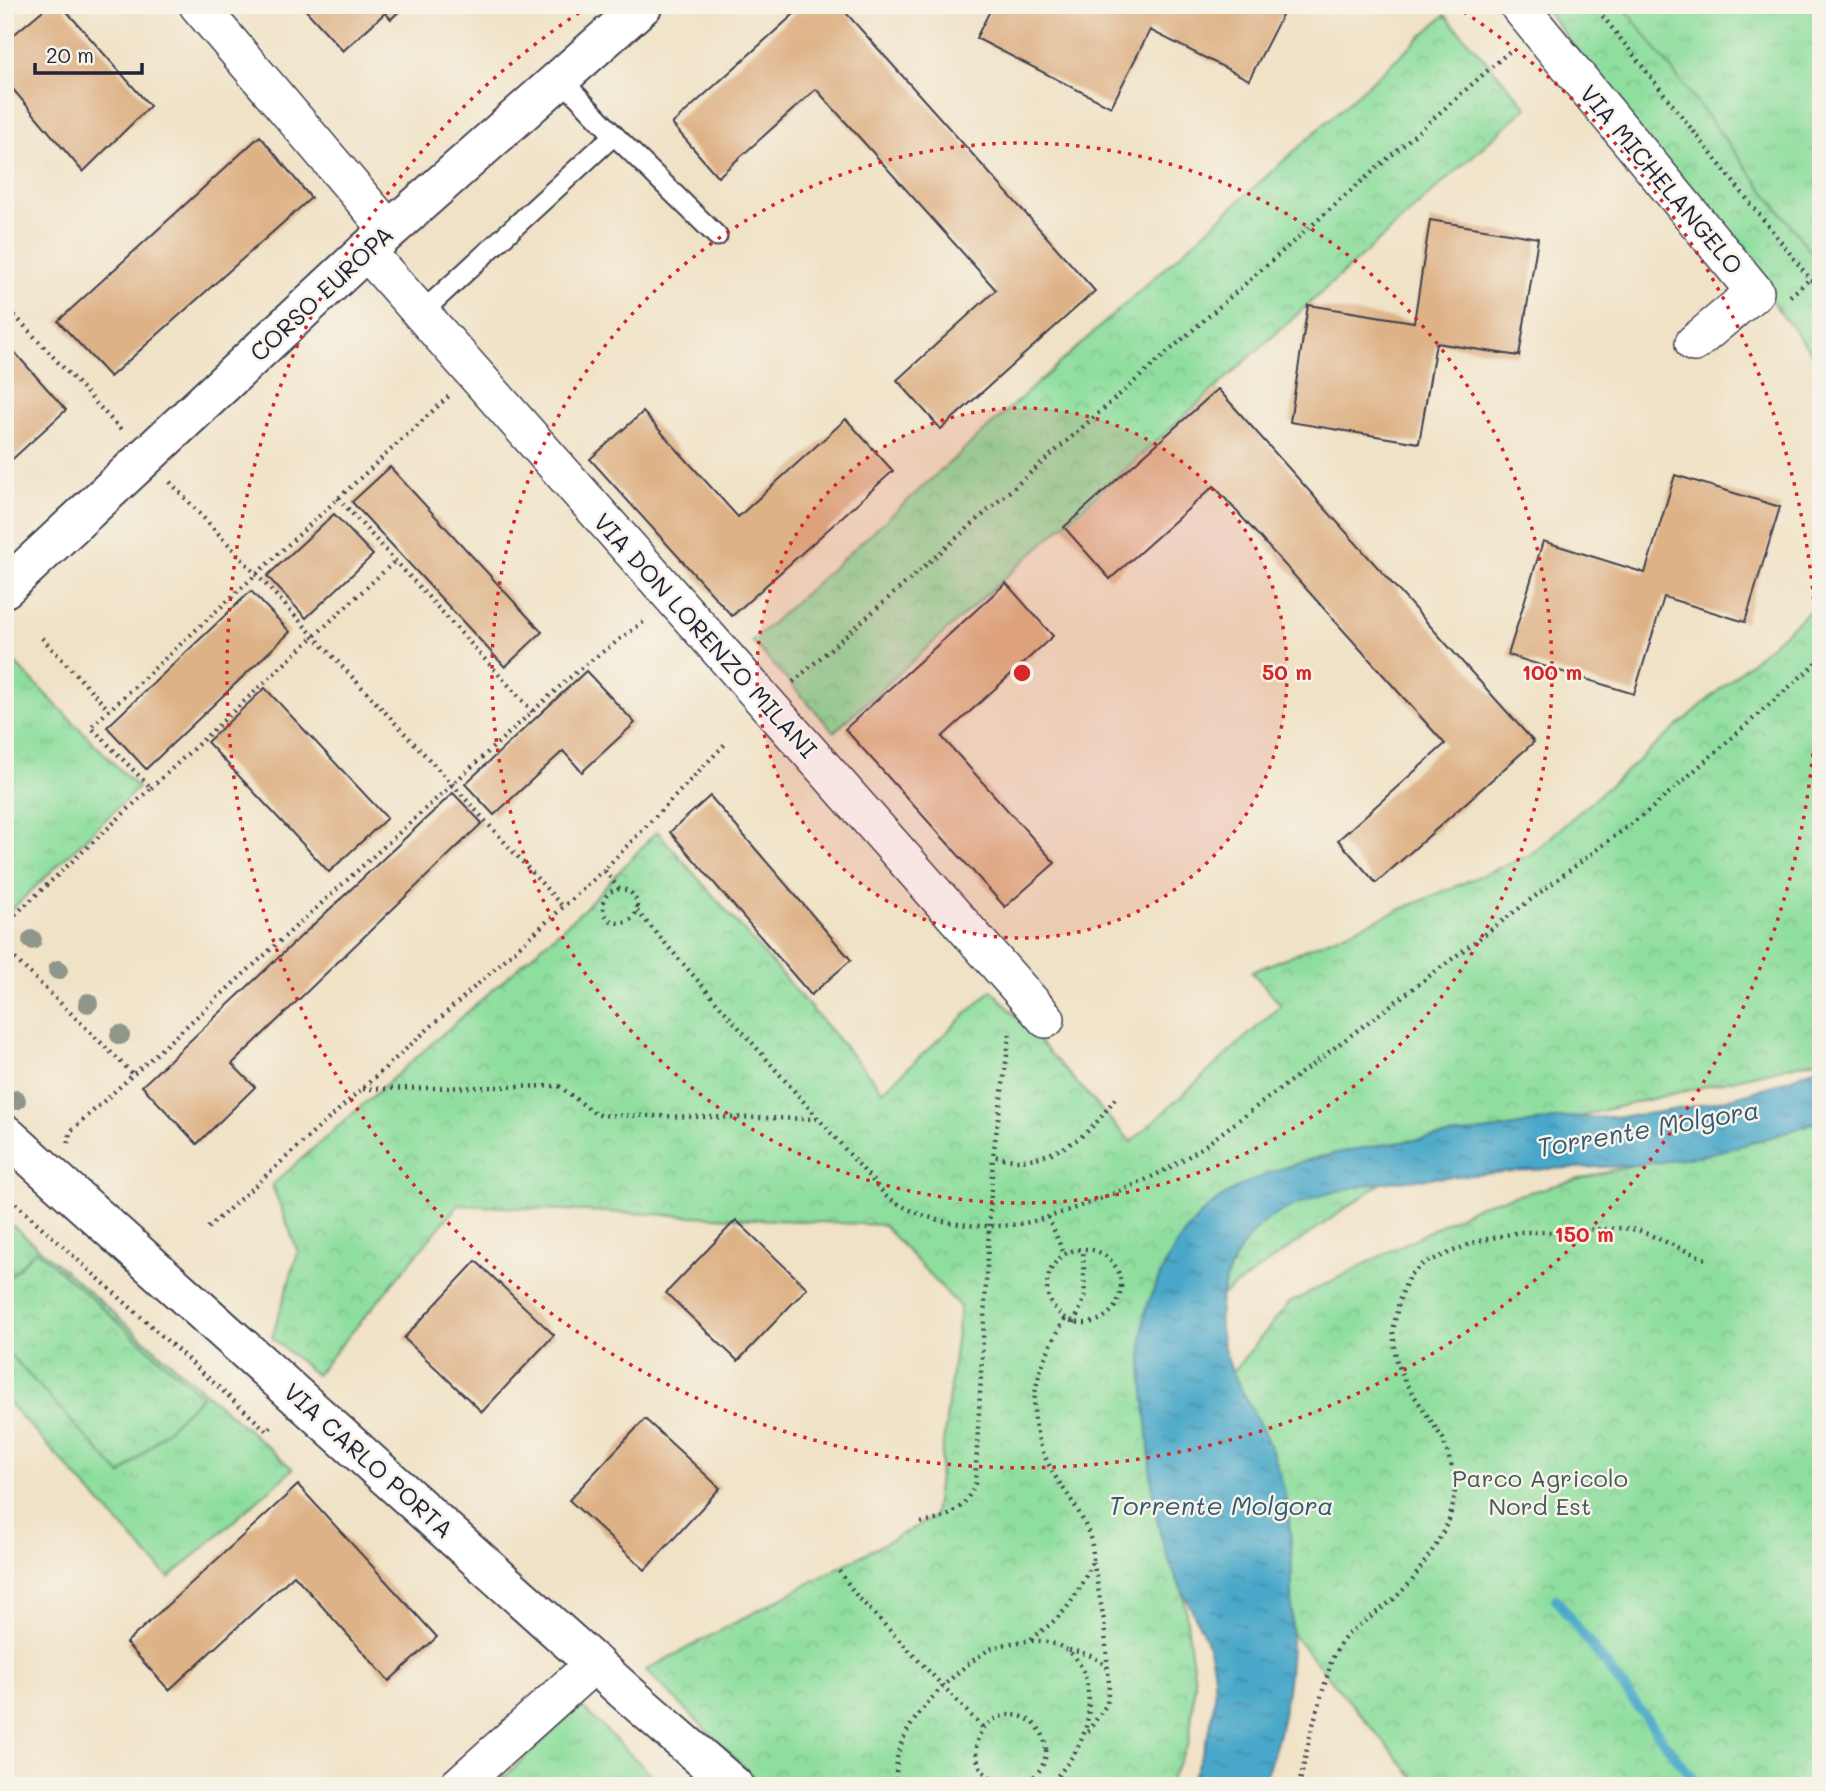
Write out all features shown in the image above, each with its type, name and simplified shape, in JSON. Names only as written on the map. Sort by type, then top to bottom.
[{"type":"street","name":"VIA DON LORENZO MILANI","points":[[198,5],[377,240],[421,313],[1046,1019]]},
{"type":"street","name":"CORSO EUROPA","points":[[5,588],[134,444],[377,240],[643,5]]},
{"type":"street","name":"VIA MICHELANGELO","points":[[1527,17],[1755,292],[1694,343]]},
{"type":"street","name":"VIA CARLO PORTA","points":[[5,1134],[734,1786]]},
{"type":"street","points":[[458,1786],[595,1663]]},
{"type":"lane","points":[[560,78],[717,236]]},
{"type":"lane","points":[[421,313],[614,135]]},
{"type":"path","points":[[1594,5],[1821,293]]},
{"type":"path","points":[[785,690],[1527,17]]},
{"type":"path","points":[[5,305],[453,785],[563,907]]},
{"type":"path","points":[[151,788],[91,727],[474,373]]},
{"type":"path","points":[[338,498],[533,712]]},
{"type":"path","points":[[5,924],[395,561]]},
{"type":"path","points":[[58,1181],[70,1132],[581,668],[674,599]]},
{"type":"path","points":[[42,638],[109,710]]},
{"type":"path","points":[[637,911],[886,1196],[900,1206],[928,1217],[967,1224],[1025,1223],[1125,1189],[1161,1173],[1207,1144],[1652,808],[1821,659]]},
{"type":"path","points":[[208,1228],[604,870],[726,743]]},
{"type":"path","points":[[604,870],[619,889]]},
{"type":"path","points":[[619,889],[628,891],[638,904],[632,919],[625,923],[615,923],[608,919],[603,911],[605,898],[610,892],[619,889]]},
{"type":"path","points":[[5,949],[133,1074]]},
{"type":"path","points":[[921,1523],[943,1518],[956,1510],[969,1498],[975,1484],[993,1156],[1017,985]]},
{"type":"path","points":[[361,1089],[559,1086],[597,1115],[818,1119]]},
{"type":"path","points":[[993,1156],[1030,1159],[1060,1149],[1092,1127],[1117,1096]]},
{"type":"path","points":[[1048,1217],[1064,1254]]},
{"type":"path","points":[[1299,1786],[1310,1735],[1332,1659],[1340,1644],[1348,1634],[1394,1599],[1411,1582],[1445,1529],[1454,1501],[1456,1479],[1443,1439],[1405,1382],[1396,1359],[1393,1331],[1399,1301],[1409,1276],[1423,1264],[1475,1242],[1519,1232],[1621,1228],[1638,1230],[1708,1260]]},
{"type":"path","points":[[1074,1323],[1085,1297],[1083,1249]]},
{"type":"path","points":[[1083,1249],[1095,1251],[1108,1258],[1118,1272],[1121,1287],[1117,1303],[1106,1317],[1090,1323],[1074,1323],[1052,1307],[1046,1286],[1050,1270],[1058,1259],[1064,1254],[1083,1249]]},
{"type":"path","points":[[1048,1786],[1107,1704],[1110,1684],[1104,1621],[1089,1532],[1048,1462],[1036,1427],[1034,1401],[1037,1381],[1054,1338],[1065,1319]]},
{"type":"path","points":[[1027,1641],[1055,1622],[1071,1604],[1081,1589],[1093,1560]]},
{"type":"path","points":[[839,1571],[857,1596],[984,1729]]},
{"type":"path","points":[[896,1786],[896,1770],[902,1742],[917,1717],[944,1686],[989,1649],[1027,1641],[1052,1643],[1088,1654],[1108,1668]]},
{"type":"path","points":[[1067,1649],[1080,1662],[1088,1684],[1088,1715],[1080,1743]]},
{"type":"path","points":[[1009,1715],[1024,1718],[1037,1727],[1044,1738],[1046,1757],[1040,1770],[1030,1780],[1020,1784],[1006,1785],[993,1780],[984,1772],[976,1750],[984,1729],[997,1718],[1009,1715]]},
{"type":"path","points":[[1030,1780],[1036,1786]]},
{"type":"green space","points":[[1542,5],[1622,5],[1821,265],[1821,365]]},
{"type":"green space","points":[[1614,5],[1821,5],[1821,271]]},
{"type":"green space","points":[[1445,15],[1527,107],[834,732],[752,641]]},
{"type":"green space","points":[[1821,601],[1821,1059],[1592,1113],[1462,1150],[1393,1175],[1204,1308],[1182,1584],[1195,1682],[1189,1743],[1167,1786],[763,1786],[646,1670],[934,1517],[960,1307],[883,1225],[458,1205],[316,1375],[272,1338],[298,1252],[272,1185],[584,909],[657,831],[883,1091],[992,990],[1131,1142],[1281,1005],[1252,972],[1530,855]]},
{"type":"green space","points":[[5,653],[138,788],[5,916]]},
{"type":"green space","name":"Parco Agricolo Nord Est","points":[[1821,1107],[1821,1786],[1421,1786],[1237,1569],[1223,1384],[1289,1303],[1480,1205],[1671,1155]]},
{"type":"green space","points":[[5,1219],[293,1469],[169,1578],[5,1399]]},
{"type":"green space","points":[[36,1250],[202,1396],[121,1475],[5,1349],[5,1282]]},
{"type":"green space","points":[[580,1705],[663,1786],[495,1786]]},
{"type":"water","name":"Torrente Molgora","points":[[1821,1065],[1821,1120],[1756,1142],[1690,1158],[1645,1164],[1524,1170],[1357,1187],[1313,1198],[1292,1207],[1266,1221],[1250,1237],[1234,1261],[1222,1292],[1219,1320],[1233,1372],[1270,1447],[1286,1500],[1292,1566],[1292,1631],[1288,1684],[1278,1736],[1261,1786],[1188,1786],[1209,1731],[1214,1673],[1204,1635],[1172,1567],[1159,1529],[1152,1485],[1142,1345],[1144,1319],[1150,1298],[1173,1251],[1199,1216],[1222,1197],[1264,1175],[1325,1156],[1549,1119],[1635,1115],[1695,1106],[1769,1086]]},
{"type":"building","points":[[49,5],[61,5],[150,106],[83,172],[5,80],[5,42]]},
{"type":"building","points":[[301,5],[406,5],[391,19],[385,13],[343,51]]},
{"type":"building","points":[[804,5],[839,5],[1095,291],[941,429],[897,380],[996,290],[816,89],[718,177],[672,124]]},
{"type":"building","points":[[993,5],[1287,5],[1249,80],[1150,30],[1111,107],[976,38]]},
{"type":"building","points":[[260,136],[311,198],[110,377],[58,321]]},
{"type":"building","points":[[1430,220],[1538,238],[1519,356],[1436,343],[1419,443],[1290,422],[1308,305],[1414,322]]},
{"type":"building","points":[[9,346],[66,410],[5,466],[5,349]]},
{"type":"building","points":[[1218,389],[1534,742],[1376,883],[1338,840],[1445,744],[1214,486],[1110,579],[1064,527]]},
{"type":"building","points":[[643,412],[738,517],[846,419],[893,471],[732,616],[590,459]]},
{"type":"building","points":[[390,467],[542,632],[505,667],[352,502]]},
{"type":"building","points":[[1675,475],[1780,507],[1745,622],[1664,597],[1634,694],[1508,655],[1543,541],[1645,573]]},
{"type":"building","points":[[334,514],[373,555],[306,618],[267,576]]},
{"type":"building","points":[[1006,583],[1053,636],[942,737],[1055,863],[1005,907],[845,729]]},
{"type":"building","points":[[251,591],[290,632],[146,769],[107,727]]},
{"type":"building","points":[[586,671],[635,723],[582,772],[563,751],[494,815],[465,784]]},
{"type":"building","points":[[265,688],[387,818],[329,872],[207,742]]},
{"type":"building","points":[[453,793],[482,823],[232,1064],[255,1087],[197,1144],[142,1086]]},
{"type":"building","points":[[710,796],[851,960],[811,995],[670,832]]},
{"type":"building","points":[[736,1220],[807,1288],[738,1361],[666,1293]]},
{"type":"building","points":[[476,1261],[554,1335],[482,1412],[404,1338]]},
{"type":"building","points":[[645,1419],[720,1488],[645,1570],[569,1500]]},
{"type":"building","points":[[298,1485],[437,1637],[389,1681],[294,1575],[169,1690],[126,1643]]},
{"type":"waterway","points":[[1556,1599],[1698,1786]]}]
